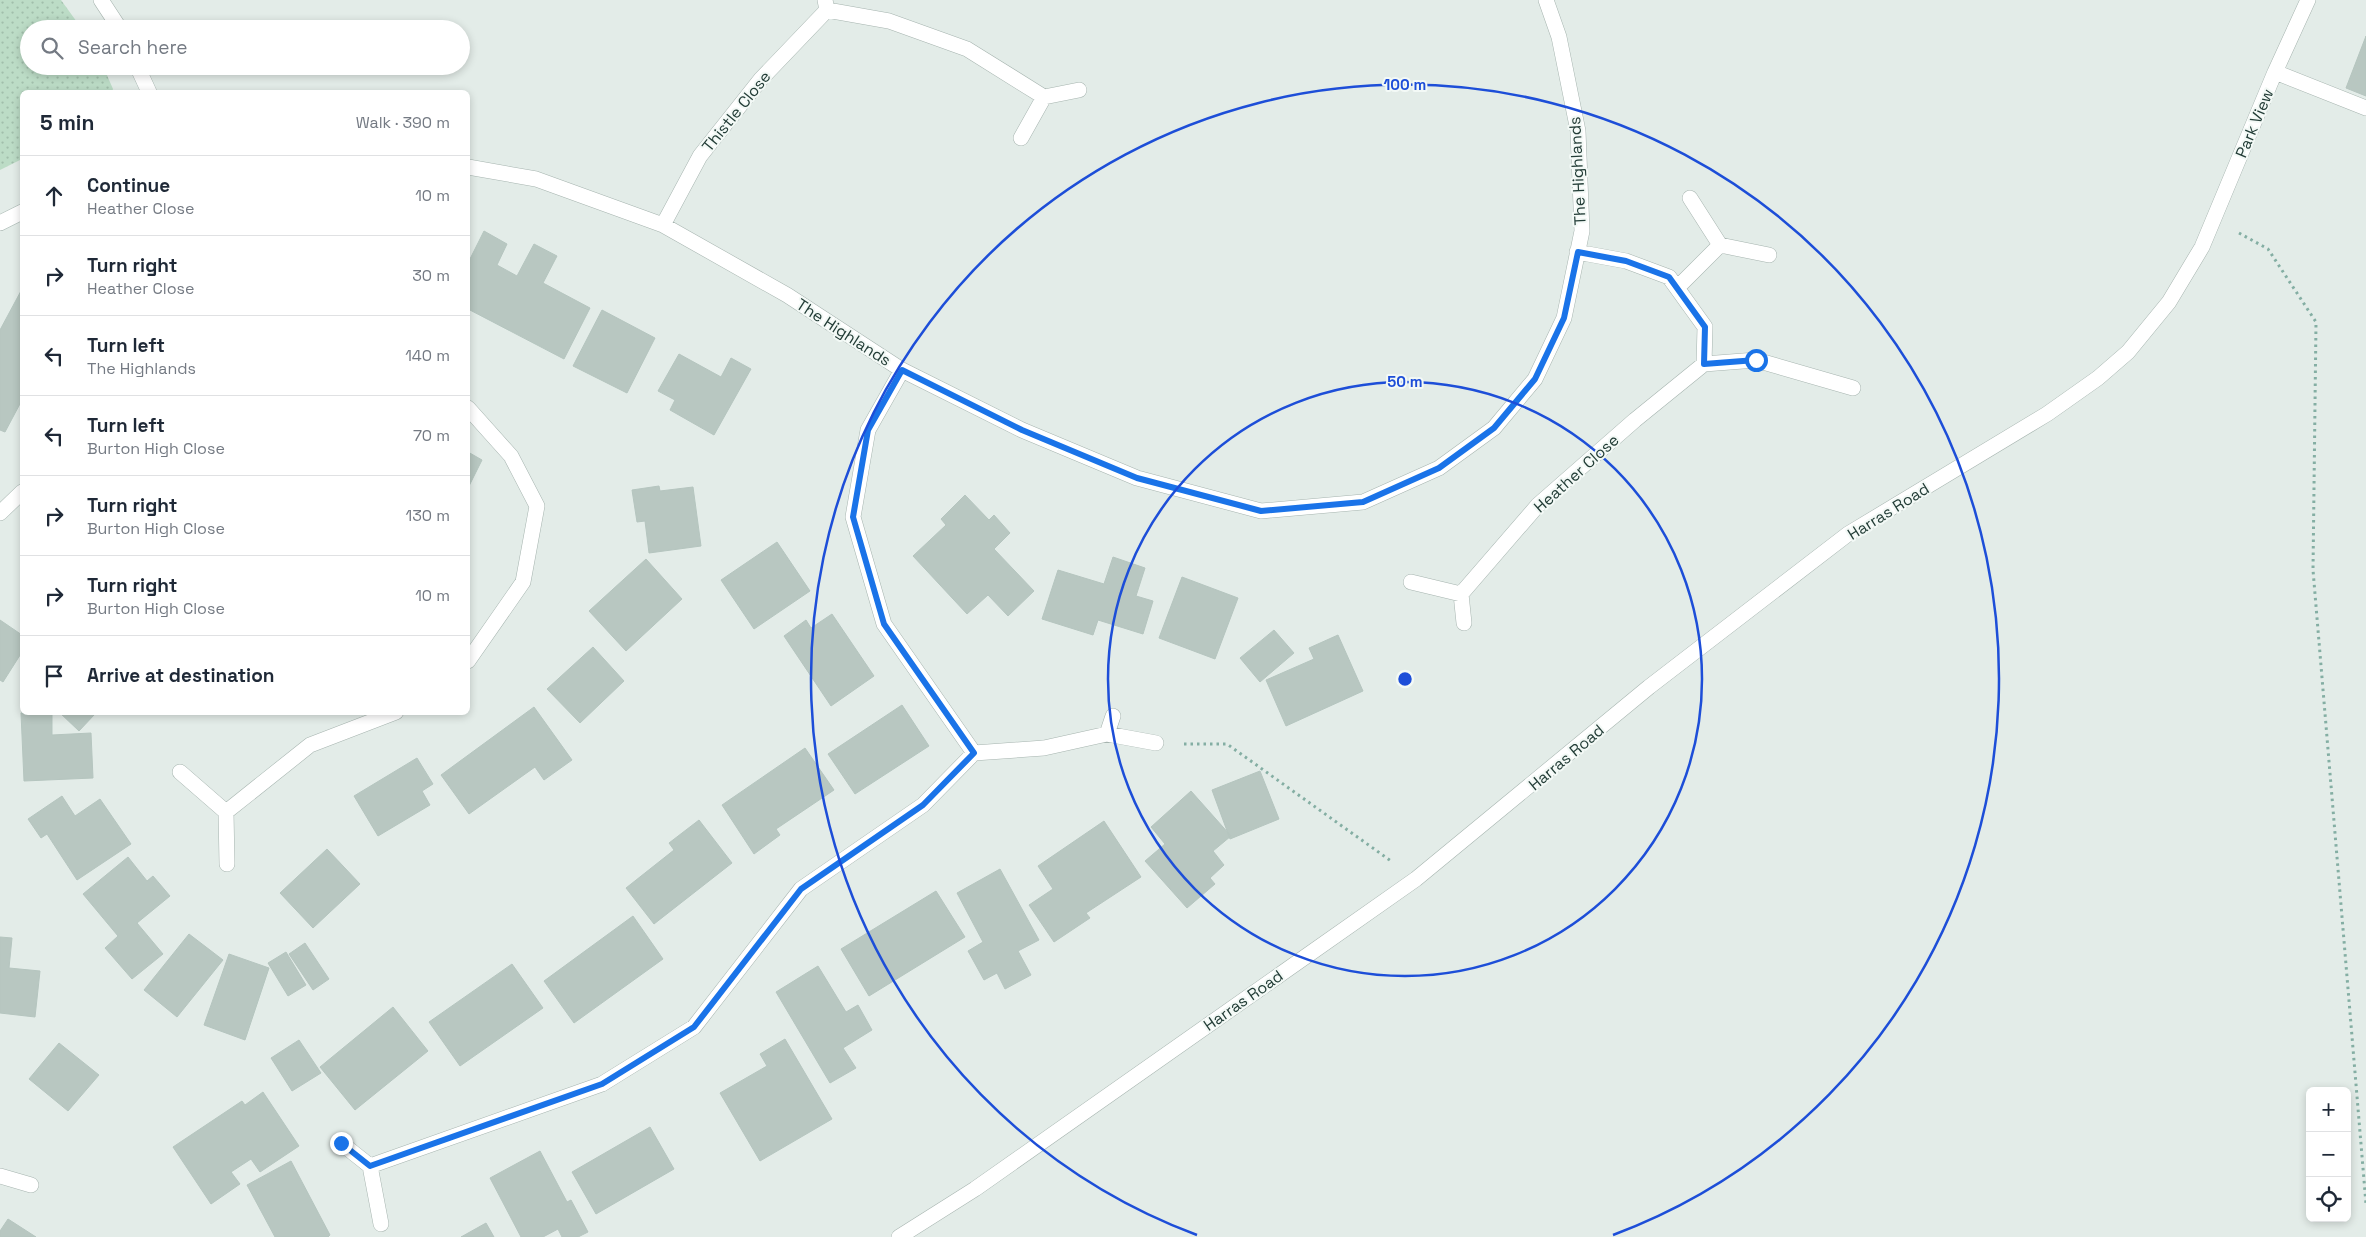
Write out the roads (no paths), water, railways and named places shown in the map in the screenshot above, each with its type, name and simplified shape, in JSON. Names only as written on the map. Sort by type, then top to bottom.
[{"type":"street","points":[[101,0],[114,20]]},
{"type":"street","name":"The Highlands","points":[[470,167],[536,179],[663,225],[787,295],[902,370],[1022,430],[1137,478],[1261,511],[1363,502],[1439,468],[1494,428],[1535,379],[1564,318],[1582,231],[1578,131],[1559,37],[1546,0]]},
{"type":"street","name":"Park View","points":[[2202,246],[2275,72],[2308,0]]},
{"type":"street","name":"Thistle Close","points":[[663,225],[700,156],[761,79],[826,5],[889,21],[967,49],[1044,97]]},
{"type":"street","points":[[2275,72],[2366,108]]},
{"type":"street","points":[[141,75],[148,90]]},
{"type":"street","points":[[1021,138],[1044,97],[1079,90]]},
{"type":"street","points":[[1690,198],[1720,244],[1768,255]]},
{"type":"street","points":[[0,223],[20,213]]},
{"type":"street","points":[[1677,288],[1720,244]]},
{"type":"street","name":"Harras Road","points":[[899,1237],[975,1188],[1416,879],[1649,688],[1848,534],[2047,414],[2098,378],[2128,352],[2169,302],[2202,246]]},
{"type":"street","points":[[1578,252],[1626,261],[1669,277],[1705,327],[1704,364],[1756,360],[1853,388]]},
{"type":"street","name":"Heather Close","points":[[1461,594],[1538,505],[1635,420],[1704,364]]},
{"type":"street","points":[[902,370],[868,430],[853,517],[884,624],[974,753]]},
{"type":"street","points":[[470,410],[511,456],[537,506],[523,582],[470,658]]},
{"type":"street","points":[[0,513],[20,494]]},
{"type":"street","points":[[1410,582],[1461,594],[1464,623]]},
{"type":"street","points":[[226,812],[310,746],[388,715]]},
{"type":"street","points":[[1107,734],[1112,716]]},
{"type":"street","points":[[370,1166],[602,1084],[694,1027],[801,889],[923,805],[974,753],[1044,748],[1107,734],[1156,744]]},
{"type":"street","points":[[180,772],[226,812],[227,864]]},
{"type":"street","points":[[341,1143],[370,1166],[381,1224]]},
{"type":"street","points":[[0,1176],[32,1185]]}]
